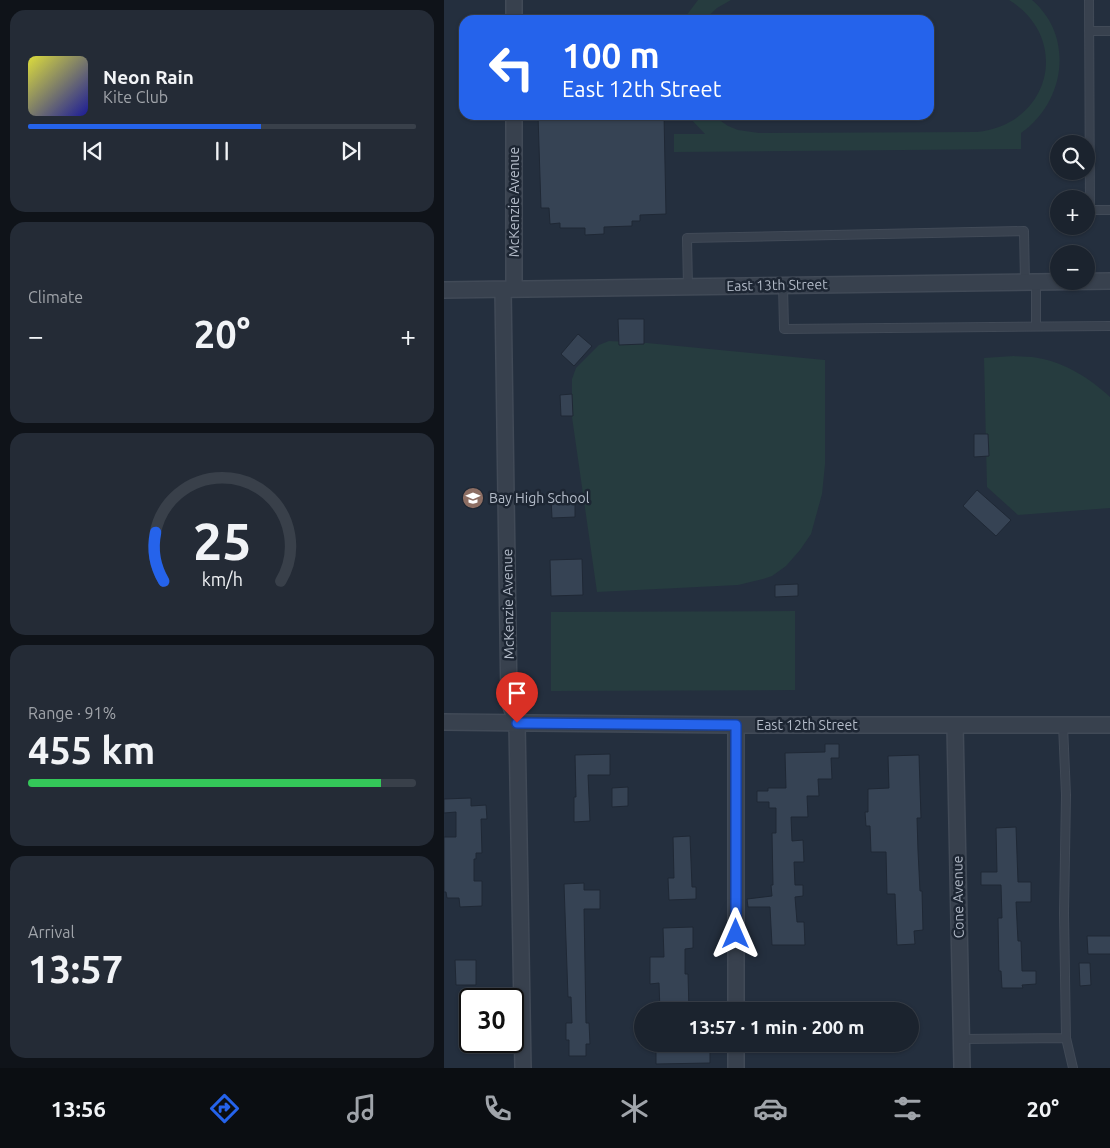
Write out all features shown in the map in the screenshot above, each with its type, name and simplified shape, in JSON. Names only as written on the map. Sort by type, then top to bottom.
[{"type":"street","points":[[514,0],[514,15]]},
{"type":"street","name":"McKenzie Avenue","points":[[514,120],[509,290],[509,701],[517,723],[523,1068]]},
{"type":"street","name":"East 13th Street","points":[[444,290],[1110,281]]},
{"type":"street","name":"East 12th Street","points":[[444,722],[736,725],[1110,725]]},
{"type":"street","points":[[736,725],[736,1002]]},
{"type":"street","name":"Cone Avenue","points":[[955,725],[962,1068]]},
{"type":"street","points":[[736,1052],[736,1068]]},
{"type":"lane","points":[[1089,0],[1090,210],[1110,210]]},
{"type":"lane","points":[[1090,31],[1110,30]]},
{"type":"lane","points":[[688,287],[687,238],[1024,231],[1036,326]]},
{"type":"lane","points":[[784,285],[784,329],[1110,326]]},
{"type":"lane","points":[[1063,725],[1066,796],[1064,913],[1066,1038],[1073,1068]]},
{"type":"lane","points":[[961,1039],[1066,1038]]},
{"type":"green space","points":[[698,0],[731,0],[709,15],[687,15]]},
{"type":"green space","points":[[1009,0],[1032,0],[1046,15],[1055,32],[1059,50],[1059,69],[1055,87],[1047,104],[1036,120],[1021,133],[1021,149],[674,152],[674,134],[705,134],[692,120],[719,120],[738,130],[759,133],[977,132],[1002,126],[1022,114],[1036,97],[1044,78],[1046,57],[1041,36],[1029,17]]},
{"type":"green space","points":[[609,341],[825,360],[825,464],[822,494],[811,534],[786,566],[772,576],[738,585],[597,592],[572,417],[572,379],[576,368],[599,345]]},
{"type":"green space","points":[[1014,356],[1048,360],[1068,368],[1095,384],[1111,398],[1110,508],[1018,515],[987,487],[984,358]]},
{"type":"green space","points":[[795,611],[795,690],[551,691],[551,612]]},
{"type":"building","points":[[538,120],[664,120],[666,214],[640,215],[640,221],[632,221],[632,226],[604,227],[604,234],[585,235],[585,228],[560,228],[560,223],[550,224],[549,208],[541,208]]},
{"type":"building","points":[[618,319],[644,319],[644,344],[619,345]]},
{"type":"building","points":[[578,334],[592,346],[574,366],[561,354]]},
{"type":"building","points":[[572,394],[573,416],[561,416],[560,395]]},
{"type":"building","points":[[974,434],[988,434],[989,456],[974,457]]},
{"type":"building","points":[[977,490],[1011,520],[996,536],[963,506]]},
{"type":"building","points":[[551,498],[575,498],[575,517],[552,518]]},
{"type":"building","points":[[582,559],[583,595],[551,596],[550,560]]},
{"type":"building","points":[[798,584],[798,596],[775,597],[775,585]]},
{"type":"building","points":[[825,744],[839,744],[839,758],[831,758],[832,779],[818,779],[819,796],[807,796],[808,817],[791,817],[792,841],[803,840],[804,862],[794,862],[795,885],[803,885],[803,896],[795,897],[797,922],[804,922],[805,945],[772,945],[770,907],[748,907],[747,899],[772,896],[772,833],[776,833],[776,808],[769,808],[769,802],[757,802],[757,791],[768,791],[768,788],[786,788],[785,753],[825,752]]},
{"type":"building","points":[[610,754],[610,775],[588,775],[590,821],[574,822],[574,797],[576,797],[575,755]]},
{"type":"building","points":[[919,755],[921,818],[917,818],[923,930],[914,931],[915,944],[897,945],[895,894],[887,894],[886,852],[871,852],[870,826],[866,826],[865,812],[868,812],[868,789],[889,788],[888,756]]},
{"type":"building","points":[[628,787],[628,806],[612,807],[612,788]]},
{"type":"building","points":[[471,798],[471,806],[486,805],[487,819],[481,819],[482,853],[476,853],[476,859],[474,859],[474,881],[482,881],[482,906],[460,907],[459,898],[447,898],[446,892],[444,892],[444,837],[456,837],[456,812],[444,813],[444,799]]},
{"type":"building","points":[[1016,827],[1018,882],[1031,882],[1031,902],[1016,902],[1018,941],[1021,941],[1022,971],[1036,971],[1036,984],[1022,985],[1023,988],[1002,988],[1001,971],[999,971],[998,918],[1002,918],[1001,885],[981,885],[981,872],[997,872],[996,828]]},
{"type":"building","points":[[690,836],[692,887],[696,887],[696,899],[669,900],[668,878],[674,878],[673,837]]},
{"type":"building","points":[[584,883],[584,890],[600,890],[600,909],[584,909],[586,1023],[589,1023],[590,1044],[586,1044],[586,1056],[569,1056],[569,1040],[566,1040],[566,1023],[572,1023],[571,997],[568,997],[564,884]]},
{"type":"building","points":[[693,927],[693,948],[685,949],[685,974],[688,974],[689,1002],[660,1002],[659,983],[650,984],[650,957],[664,957],[663,928]]},
{"type":"building","points":[[1087,936],[1111,936],[1111,954],[1088,954]]},
{"type":"building","points":[[455,960],[476,960],[476,985],[456,985]]},
{"type":"building","points":[[1079,963],[1090,963],[1091,985],[1080,986]]},
{"type":"building","points":[[656,1052],[710,1052],[710,1063],[656,1064]]},
{"type":"place","name":"Bay High School","points":[[473,498]]},
{"type":"route","points":[[517,723],[736,725],[736,934]]}]
